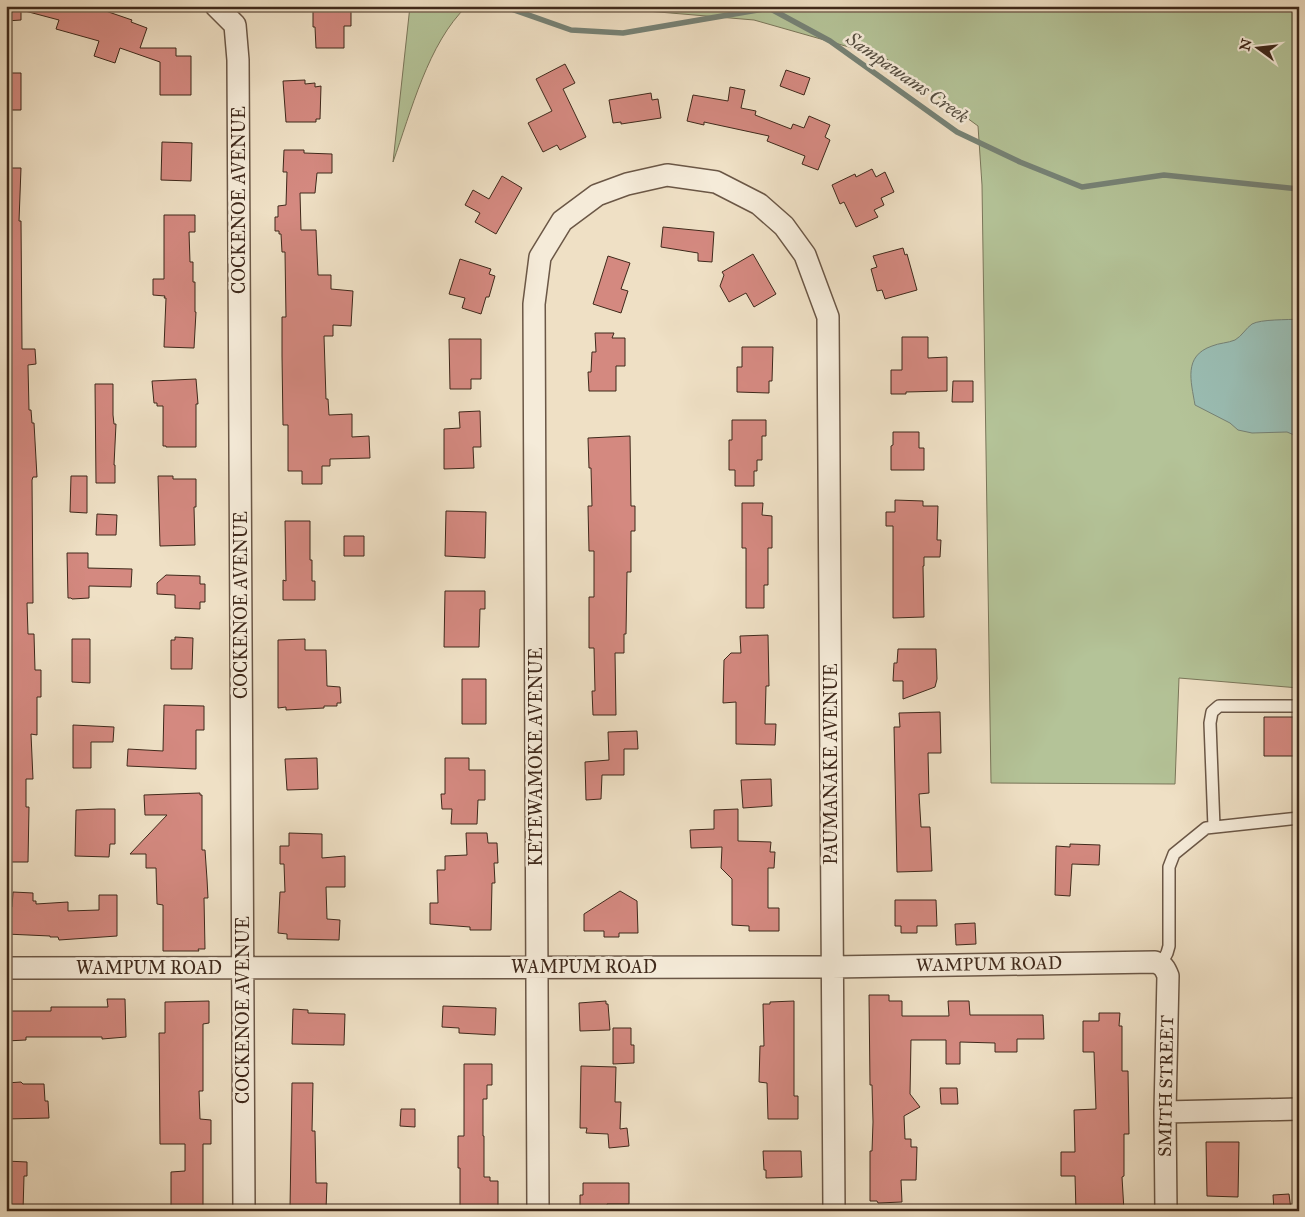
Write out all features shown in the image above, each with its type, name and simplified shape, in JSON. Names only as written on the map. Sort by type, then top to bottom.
[{"type":"street","name":"COCKENOE AVENUE","points":[[216,6],[235,25],[238,60],[244,1211]]},
{"type":"street","name":"KETEWAMOKE AVENUE","points":[[538,1211],[534,304],[540,257],[562,221],[597,195],[627,184],[667,175],[716,182],[760,204],[784,226],[805,255],[828,317]]},
{"type":"street","name":"PAUMANAKE AVENUE","points":[[828,317],[834,1211]]},
{"type":"street","name":"WAMPUM ROAD","points":[[6,968],[832,967],[1147,962],[1161,964]]},
{"type":"street","name":"SMITH STREET","points":[[1161,964],[1168,976],[1165,1112],[1166,1211]]},
{"type":"street","points":[[1165,1112],[1299,1109]]},
{"type":"lane","points":[[1214,827],[1210,723],[1212,712],[1220,706],[1299,706]]},
{"type":"lane","points":[[1161,964],[1168,953],[1169,946],[1169,867],[1174,854],[1206,828],[1299,818]]},
{"type":"green space","points":[[410,6],[467,6],[453,21],[431,58],[414,100],[393,162]]},
{"type":"green space","points":[[587,6],[1299,6],[1299,688],[1179,678],[1175,784],[991,783],[982,185],[978,126],[884,57],[754,20]]},
{"type":"water","points":[[1299,319],[1299,437],[1287,432],[1252,433],[1238,430],[1230,423],[1195,405],[1191,370],[1197,356],[1203,350],[1235,340],[1256,322]]},
{"type":"building","points":[[6,6],[21,6],[21,20],[6,21]]},
{"type":"building","points":[[25,6],[91,6],[132,20],[131,22],[147,28],[140,48],[176,48],[176,56],[191,56],[191,95],[160,95],[160,62],[120,48],[115,63],[94,56],[99,41],[56,29],[59,20],[25,11]]},
{"type":"building","points":[[313,7],[333,7],[333,10],[351,10],[351,26],[344,26],[344,48],[316,48]]},
{"type":"building","points":[[565,64],[575,83],[563,89],[586,137],[560,150],[557,145],[543,152],[528,123],[552,111],[536,79]]},
{"type":"building","points":[[786,70],[810,78],[804,95],[780,86]]},
{"type":"building","points":[[6,73],[21,73],[21,110],[6,110]]},
{"type":"building","points":[[305,80],[305,84],[315,83],[315,87],[321,86],[320,119],[316,119],[316,122],[286,122],[283,81]]},
{"type":"building","points":[[730,87],[745,90],[741,108],[756,111],[755,115],[791,129],[793,124],[804,128],[809,116],[830,125],[825,137],[830,140],[818,170],[802,164],[805,156],[767,141],[769,136],[704,122],[704,125],[687,121],[693,95],[728,101]]},
{"type":"building","points":[[651,93],[652,100],[658,99],[661,118],[621,124],[621,122],[613,123],[609,100]]},
{"type":"building","points":[[162,142],[192,143],[191,181],[161,180]]},
{"type":"building","points":[[284,150],[304,150],[304,153],[332,154],[332,173],[317,173],[315,193],[300,193],[301,230],[316,230],[318,275],[331,275],[331,289],[353,291],[351,326],[333,325],[333,336],[324,336],[326,399],[328,399],[329,415],[352,414],[352,437],[369,436],[370,458],[330,459],[330,466],[322,466],[322,484],[302,484],[302,471],[288,471],[288,425],[283,425],[282,356],[282,317],[286,317],[285,252],[282,252],[281,234],[279,234],[279,231],[275,231],[275,217],[278,217],[278,206],[286,205],[287,172],[283,172]]},
{"type":"building","points":[[6,168],[21,168],[19,221],[21,221],[22,349],[35,349],[36,364],[28,365],[29,410],[31,410],[32,423],[34,423],[37,477],[33,477],[32,480],[33,603],[27,603],[28,634],[34,634],[35,670],[41,670],[41,697],[37,697],[37,735],[31,734],[33,779],[26,779],[26,807],[29,807],[28,862],[6,862]]},
{"type":"building","points":[[872,169],[876,177],[885,172],[894,192],[881,198],[884,205],[874,210],[878,217],[856,227],[844,202],[840,204],[832,185],[855,174],[856,177]]},
{"type":"building","points":[[502,176],[522,188],[496,234],[475,222],[480,213],[465,205],[473,190],[489,199]]},
{"type":"building","points":[[164,215],[195,215],[195,232],[189,232],[190,262],[193,262],[193,282],[195,282],[194,348],[164,347],[166,298],[164,298],[165,296],[153,295],[153,279],[164,279]]},
{"type":"building","points":[[663,227],[714,232],[712,262],[698,261],[698,253],[661,247]]},
{"type":"building","points":[[903,248],[905,255],[907,254],[917,290],[885,299],[882,290],[877,291],[871,269],[877,267],[873,256]]},
{"type":"building","points":[[753,254],[776,294],[754,307],[746,293],[729,302],[720,286],[724,275],[722,272]]},
{"type":"building","points":[[608,256],[630,263],[621,289],[628,291],[621,313],[593,304]]},
{"type":"building","points":[[460,259],[491,269],[489,274],[495,276],[489,297],[486,297],[481,314],[462,308],[465,298],[449,294]]},
{"type":"building","points":[[595,333],[614,333],[612,338],[625,338],[625,366],[616,366],[616,391],[589,391],[588,372],[591,372],[592,352],[596,352]]},
{"type":"building","points":[[902,337],[928,337],[928,358],[947,357],[947,391],[891,394],[891,370],[902,370]]},
{"type":"building","points":[[449,339],[481,339],[481,379],[471,379],[471,389],[450,389]]},
{"type":"building","points":[[742,347],[773,347],[772,381],[769,381],[769,393],[737,392],[737,367],[742,367]]},
{"type":"building","points":[[196,379],[198,404],[196,404],[196,447],[163,446],[163,406],[157,406],[157,403],[154,403],[152,381]]},
{"type":"building","points":[[953,381],[973,381],[973,402],[952,402]]},
{"type":"building","points":[[95,384],[113,384],[113,415],[114,424],[116,424],[115,483],[96,483]]},
{"type":"building","points":[[480,411],[481,447],[473,447],[474,468],[444,469],[444,429],[460,428],[459,412]]},
{"type":"building","points":[[732,420],[766,420],[766,436],[762,436],[762,460],[757,460],[757,471],[754,471],[754,486],[735,486],[735,470],[729,470],[729,440],[732,440]]},
{"type":"building","points":[[893,432],[919,432],[919,448],[924,448],[924,470],[891,470]]},
{"type":"building","points":[[630,436],[631,506],[635,506],[635,531],[631,531],[631,572],[627,572],[624,653],[615,653],[616,715],[593,715],[592,691],[595,691],[594,648],[589,648],[589,597],[594,597],[594,551],[589,551],[588,506],[592,506],[588,438]]},
{"type":"building","points":[[71,476],[87,476],[87,513],[70,512]]},
{"type":"building","points":[[158,476],[173,476],[173,479],[196,479],[196,507],[194,507],[195,545],[160,546]]},
{"type":"building","points":[[895,500],[923,501],[923,506],[938,506],[937,540],[941,540],[940,557],[924,557],[924,617],[893,618],[893,526],[886,526],[886,512],[895,512]]},
{"type":"building","points":[[742,503],[763,503],[762,515],[772,516],[772,548],[768,548],[768,585],[764,585],[764,608],[746,608],[746,548],[742,548]]},
{"type":"building","points":[[446,511],[486,512],[485,558],[445,556]]},
{"type":"building","points":[[97,514],[117,515],[116,535],[96,535]]},
{"type":"building","points":[[285,521],[310,521],[310,560],[312,560],[312,581],[315,581],[315,600],[283,600],[283,580],[286,581]]},
{"type":"building","points":[[344,536],[364,536],[364,556],[344,556]]},
{"type":"building","points":[[67,553],[88,553],[88,568],[132,569],[131,587],[89,586],[89,598],[68,598]]},
{"type":"building","points":[[166,575],[200,576],[200,584],[205,584],[205,602],[200,602],[200,609],[175,608],[175,595],[157,594],[157,583]]},
{"type":"building","points":[[445,591],[485,591],[485,609],[480,609],[479,647],[444,647]]},
{"type":"building","points":[[768,635],[769,686],[766,686],[765,724],[776,724],[775,745],[736,744],[736,702],[723,703],[724,660],[731,653],[741,653],[740,636]]},
{"type":"building","points":[[175,637],[193,638],[192,669],[171,669],[171,640],[175,640]]},
{"type":"building","points":[[72,639],[90,639],[90,683],[72,682]]},
{"type":"building","points":[[305,639],[305,650],[326,650],[327,686],[340,687],[341,703],[337,703],[337,706],[286,710],[286,707],[278,708],[278,640]]},
{"type":"building","points":[[898,649],[936,649],[937,679],[935,687],[903,699],[903,681],[893,681],[894,663],[897,663]]},
{"type":"building","points":[[462,679],[486,679],[486,724],[462,724]]},
{"type":"building","points":[[164,705],[204,706],[204,730],[196,730],[196,769],[127,766],[128,749],[163,751]]},
{"type":"building","points":[[940,712],[941,753],[928,753],[929,793],[919,794],[921,827],[930,827],[932,871],[897,872],[894,727],[900,727],[899,713]]},
{"type":"building","points":[[1264,717],[1299,717],[1299,756],[1264,756]]},
{"type":"building","points":[[73,725],[114,727],[113,742],[91,742],[91,768],[73,768]]},
{"type":"building","points":[[637,731],[638,749],[624,749],[624,775],[602,775],[601,799],[586,800],[585,762],[609,760],[608,732]]},
{"type":"building","points":[[317,758],[318,789],[287,790],[285,759]]},
{"type":"building","points":[[445,758],[469,758],[469,770],[485,770],[485,800],[478,800],[477,824],[451,824],[452,809],[442,809],[441,794],[445,794]]},
{"type":"building","points":[[771,779],[772,806],[743,808],[741,780]]},
{"type":"building","points":[[200,793],[202,795],[202,850],[205,850],[208,898],[204,898],[205,949],[198,949],[199,951],[163,951],[163,905],[157,904],[156,868],[146,868],[146,854],[130,854],[167,815],[145,815],[144,795]]},
{"type":"building","points":[[115,809],[115,844],[110,844],[109,857],[75,856],[76,810]]},
{"type":"building","points":[[738,809],[738,841],[771,842],[770,852],[775,852],[774,868],[768,868],[768,908],[779,908],[779,931],[749,931],[749,926],[732,925],[732,879],[721,868],[722,847],[691,848],[690,830],[714,829],[714,810]]},
{"type":"building","points":[[289,833],[322,834],[322,858],[345,856],[345,887],[326,887],[327,919],[340,920],[339,940],[287,939],[287,934],[278,933],[280,892],[285,892],[284,864],[280,864],[280,846],[289,846]]},
{"type":"building","points":[[466,833],[487,833],[488,843],[497,843],[498,863],[494,863],[495,883],[492,883],[491,930],[470,930],[470,927],[430,924],[430,903],[438,903],[437,870],[445,870],[445,856],[467,855]]},
{"type":"building","points":[[1070,844],[1100,845],[1099,865],[1072,864],[1070,896],[1055,895],[1056,846],[1070,847]]},
{"type":"building","points":[[620,891],[637,901],[638,933],[619,933],[619,937],[604,937],[604,931],[584,931],[584,914]]},
{"type":"building","points":[[13,892],[33,893],[33,901],[36,901],[36,904],[68,902],[68,911],[99,910],[99,895],[117,895],[117,936],[59,940],[58,937],[50,936],[6,934],[6,907],[12,907]]},
{"type":"building","points":[[895,900],[936,900],[937,926],[917,926],[917,933],[901,933],[901,926],[895,926]]},
{"type":"building","points":[[975,923],[976,944],[956,945],[955,924]]},
{"type":"building","points":[[869,995],[889,995],[889,1001],[902,1001],[902,1016],[949,1016],[948,1001],[969,1001],[970,1015],[1043,1015],[1044,1039],[1017,1039],[1017,1052],[995,1052],[995,1043],[960,1042],[960,1064],[946,1064],[946,1040],[911,1040],[910,1094],[920,1107],[904,1116],[905,1139],[911,1139],[911,1147],[917,1147],[916,1180],[901,1180],[902,1202],[878,1203],[877,1201],[870,1201],[870,1151],[872,1151],[873,1122],[872,1085],[870,1085]]},
{"type":"building","points":[[107,999],[125,999],[126,1037],[102,1039],[102,1037],[26,1037],[26,1040],[6,1041],[6,1011],[51,1011],[51,1007],[108,1007]]},
{"type":"building","points":[[209,1001],[209,1023],[203,1024],[203,1091],[199,1091],[200,1119],[211,1120],[211,1144],[203,1144],[203,1210],[171,1210],[171,1172],[185,1171],[185,1144],[160,1144],[159,1033],[165,1033],[165,1002]]},
{"type":"building","points":[[606,1001],[606,1004],[608,1004],[610,1030],[580,1031],[579,1003]]},
{"type":"building","points":[[794,1001],[794,1096],[798,1096],[798,1119],[768,1119],[767,1083],[759,1082],[760,1046],[764,1046],[763,1004]]},
{"type":"building","points":[[443,1006],[496,1008],[495,1035],[459,1033],[459,1028],[442,1027]]},
{"type":"building","points":[[293,1009],[308,1010],[308,1013],[345,1014],[344,1045],[292,1044]]},
{"type":"building","points":[[1099,1013],[1120,1013],[1119,1026],[1122,1026],[1122,1071],[1128,1071],[1129,1134],[1124,1134],[1124,1176],[1122,1177],[1124,1211],[1076,1211],[1075,1176],[1061,1176],[1061,1152],[1075,1152],[1074,1110],[1096,1109],[1094,1052],[1083,1052],[1083,1021],[1099,1021]]},
{"type":"building","points":[[613,1028],[631,1028],[631,1045],[634,1045],[634,1063],[613,1064]]},
{"type":"building","points":[[464,1064],[492,1064],[492,1085],[487,1085],[487,1099],[483,1099],[484,1177],[490,1177],[490,1181],[498,1181],[498,1206],[496,1206],[496,1211],[460,1211],[458,1136],[464,1136]]},
{"type":"building","points":[[581,1066],[616,1067],[615,1102],[621,1102],[620,1129],[627,1128],[629,1146],[609,1148],[608,1134],[586,1133],[587,1128],[580,1128]]},
{"type":"building","points":[[21,1082],[23,1084],[44,1084],[49,1118],[6,1119],[6,1083]]},
{"type":"building","points":[[292,1083],[313,1083],[312,1131],[315,1131],[316,1183],[327,1183],[326,1209],[290,1208]]},
{"type":"building","points":[[940,1088],[957,1088],[958,1104],[941,1104]]},
{"type":"building","points":[[401,1109],[415,1109],[415,1127],[400,1126]]},
{"type":"building","points":[[1206,1142],[1239,1142],[1238,1197],[1207,1196]]},
{"type":"building","points":[[763,1151],[801,1151],[802,1177],[766,1178]]},
{"type":"building","points":[[6,1161],[27,1162],[27,1176],[24,1176],[23,1211],[6,1211]]},
{"type":"building","points":[[583,1183],[629,1183],[629,1204],[607,1204],[608,1211],[580,1211],[580,1195],[583,1195]]},
{"type":"building","points":[[1289,1194],[1291,1210],[1274,1211],[1273,1195]]},
{"type":"waterway","name":"Sampawams Creek","points":[[503,6],[571,30],[623,33],[769,8],[830,41],[957,132],[1020,162],[1082,187],[1164,175],[1299,189]]}]
